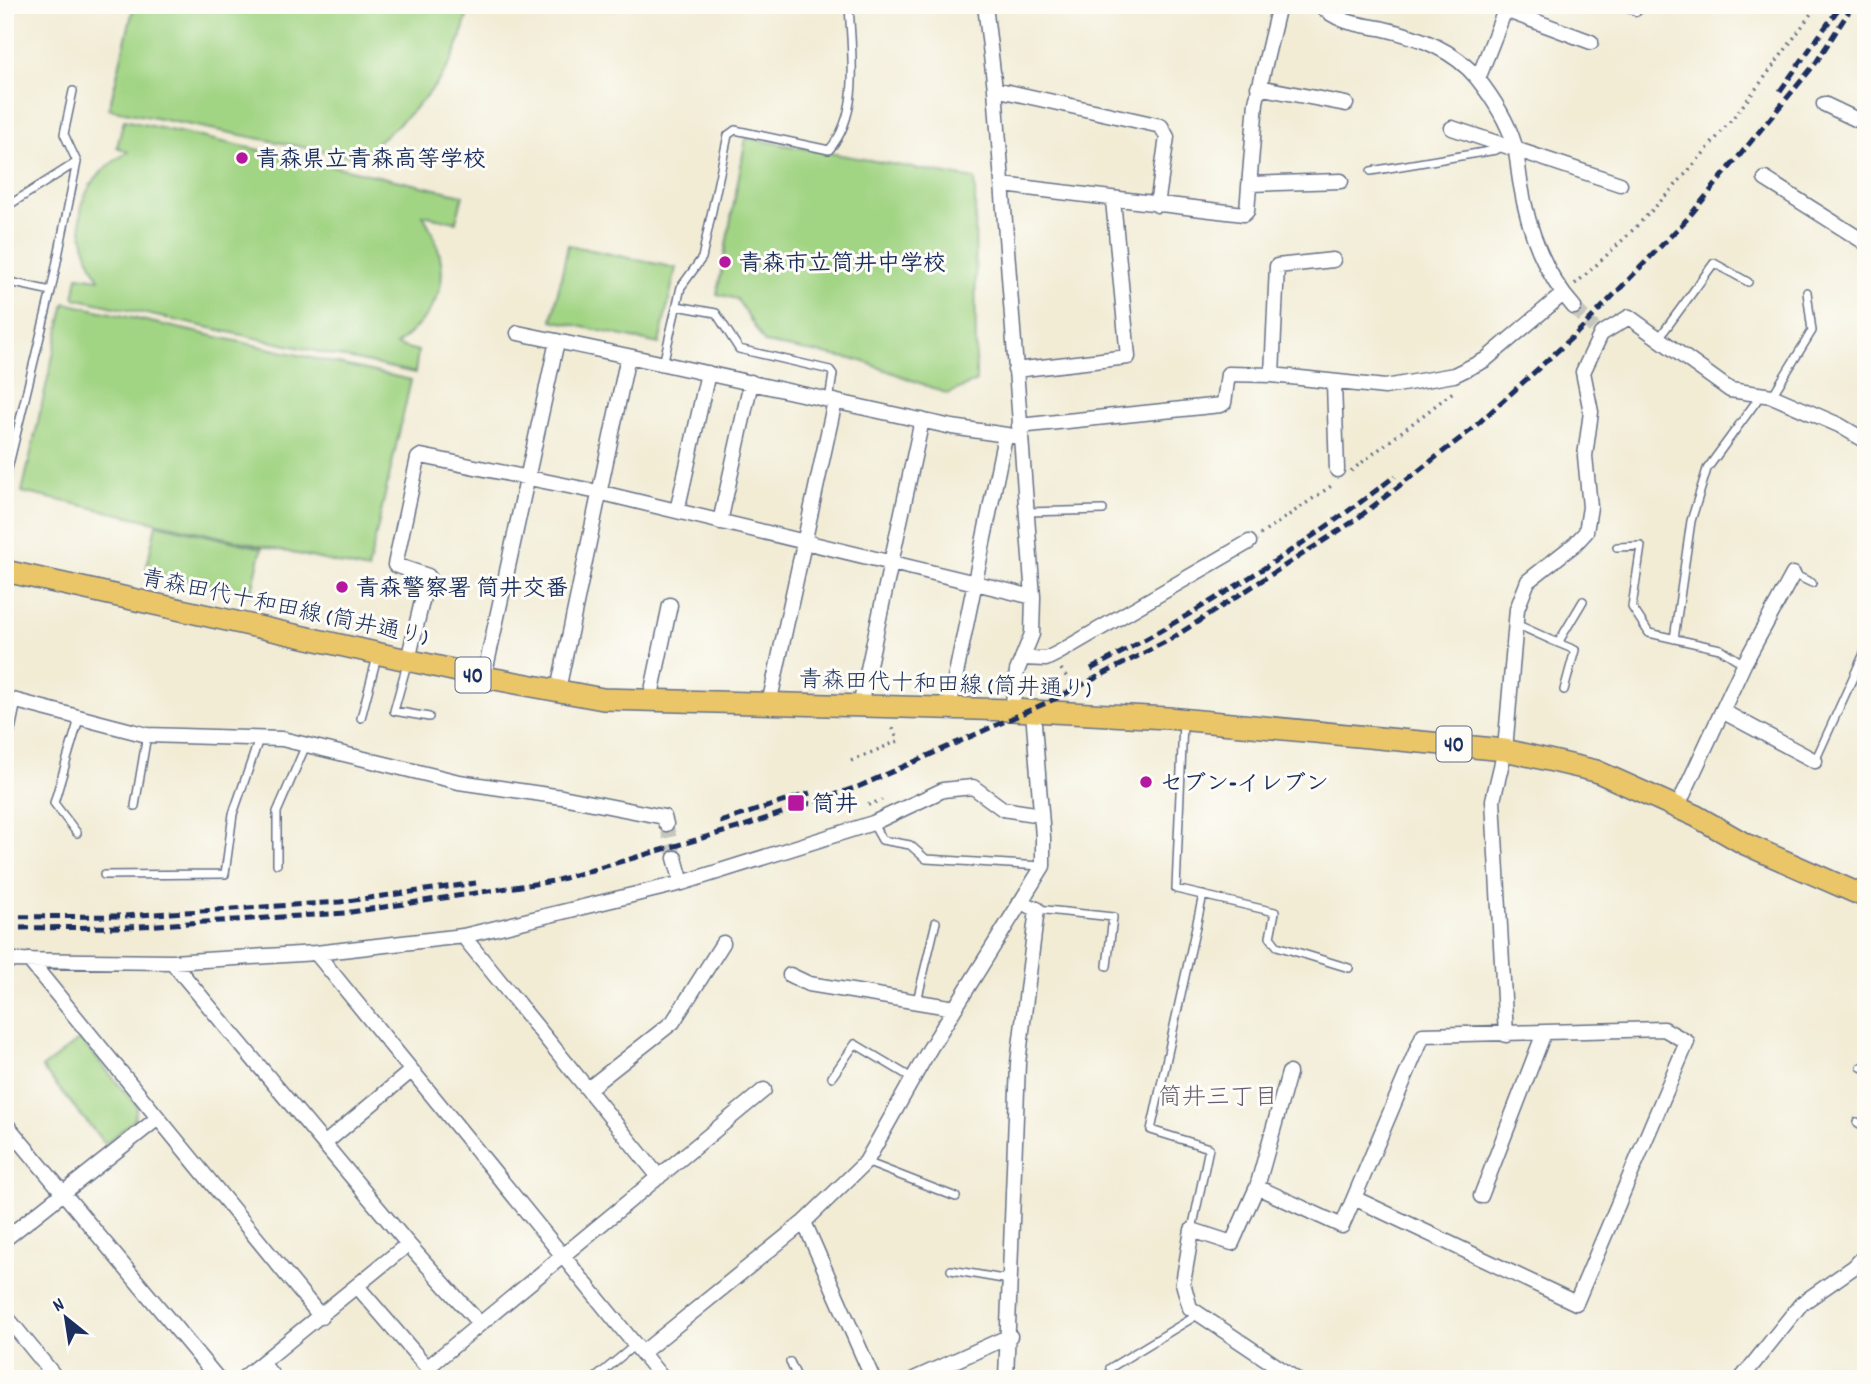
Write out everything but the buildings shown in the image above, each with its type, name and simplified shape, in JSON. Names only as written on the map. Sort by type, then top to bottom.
[{"type":"main road","name":"青森田代十和田線 (筒井通り)","points":[[5,571],[484,677],[603,699],[1023,710],[1183,719],[1505,750],[1596,771],[1677,808],[1745,844],[1866,897]]},
{"type":"street","points":[[639,1349],[804,1222],[866,1162],[912,1078],[1043,866],[1041,815],[1023,710],[1014,682],[1032,634],[1033,597],[1026,512],[1015,433],[1015,370],[1003,185],[985,5]]},
{"type":"street","points":[[1003,185],[1244,214],[1250,184],[1258,87],[1279,5]]},
{"type":"street","points":[[1321,5],[1347,23],[1396,32],[1436,46],[1456,58],[1478,79],[1504,120],[1529,220],[1547,267],[1574,307]]},
{"type":"street","points":[[1478,79],[1506,8],[1591,42]]},
{"type":"street","points":[[1258,87],[1346,104]]},
{"type":"street","points":[[995,89],[1161,126],[1167,137],[1157,205]]},
{"type":"street","points":[[1824,104],[1866,124]]},
{"type":"street","points":[[1452,128],[1620,184]]},
{"type":"street","points":[[1765,179],[1866,243]]},
{"type":"street","points":[[1250,184],[1341,181]]},
{"type":"street","points":[[1015,370],[1128,357],[1113,200]]},
{"type":"street","points":[[1272,375],[1277,267],[1333,260]]},
{"type":"street","points":[[518,333],[922,420],[1015,433],[1221,405],[1224,402],[1228,374],[1272,375],[1334,384],[1385,387],[1407,385],[1465,371],[1485,360],[1563,294]]},
{"type":"street","points":[[1506,1035],[1493,800],[1505,750],[1517,609],[1528,581],[1575,544],[1586,531],[1590,521],[1586,456],[1591,412],[1583,372],[1597,331],[1629,317],[1730,390],[1767,395],[1865,438]]},
{"type":"street","points":[[484,677],[556,341]]},
{"type":"street","points":[[558,690],[628,356]]},
{"type":"street","points":[[677,511],[708,373]]},
{"type":"street","points":[[720,522],[751,383]]},
{"type":"street","points":[[1334,384],[1341,475]]},
{"type":"street","points":[[769,704],[832,400]]},
{"type":"street","points":[[860,706],[888,563],[922,420]]},
{"type":"street","points":[[949,708],[973,584],[1015,433]]},
{"type":"street","points":[[408,660],[428,576],[395,565],[418,458],[449,460],[598,492],[1033,597]]},
{"type":"street","points":[[1022,658],[1034,660],[1052,656],[1249,542]]},
{"type":"street","points":[[1677,808],[1744,664],[1793,574]]},
{"type":"street","points":[[650,700],[670,605]]},
{"type":"street","points":[[11,699],[147,735],[282,739],[459,782],[664,817],[666,824]]},
{"type":"street","points":[[1722,711],[1815,761]]},
{"type":"street","points":[[5,960],[172,962],[316,953],[463,936],[682,883],[873,823],[943,790],[973,787],[992,803],[1015,813],[1041,815]]},
{"type":"street","points":[[676,858],[682,883]]},
{"type":"street","points":[[1006,1379],[1010,1336],[1018,1063],[1037,909],[1020,902]]},
{"type":"street","points":[[463,936],[659,1177]]},
{"type":"street","points":[[588,1089],[673,1022],[723,943]]},
{"type":"street","points":[[316,953],[663,1379]]},
{"type":"street","points":[[29,960],[321,1317]]},
{"type":"street","points":[[172,962],[408,1244],[480,1324]]},
{"type":"street","points":[[790,975],[809,984],[955,1008]]},
{"type":"street","points":[[1257,1187],[1342,1226],[1423,1035],[1506,1035],[1664,1028],[1687,1042],[1576,1303],[1354,1198]]},
{"type":"street","points":[[1481,1196],[1544,1033]]},
{"type":"street","points":[[324,1144],[411,1071]]},
{"type":"street","points":[[1289,1073],[1257,1187],[1232,1243],[1192,1230],[1183,1283],[1190,1308],[1296,1379]]},
{"type":"street","points":[[358,1286],[432,1373],[480,1324],[764,1090]]},
{"type":"street","points":[[5,1239],[158,1118]]},
{"type":"street","points":[[5,1123],[64,1190],[218,1379]]},
{"type":"street","points":[[804,1222],[873,1379]]},
{"type":"street","points":[[242,1379],[408,1244]]},
{"type":"street","points":[[1741,1379],[1801,1304],[1854,1267],[1866,1254]]},
{"type":"street","points":[[5,1315],[57,1379]]},
{"type":"street","points":[[914,1379],[1010,1336]]},
{"type":"street","points":[[262,1363],[275,1379]]},
{"type":"lane","points":[[663,364],[681,287],[702,258],[728,135],[735,130],[829,150],[842,136],[853,78],[849,5]]},
{"type":"lane","points":[[5,481],[51,291],[77,162],[65,134],[73,91]]},
{"type":"lane","points":[[1371,171],[1509,148]]},
{"type":"lane","points":[[5,219],[9,205],[77,162]]},
{"type":"lane","points":[[1658,339],[1714,263],[1748,282]]},
{"type":"lane","points":[[5,281],[51,291]]},
{"type":"lane","points":[[1674,639],[1691,521],[1707,469],[1767,395],[1812,331],[1807,292]]},
{"type":"lane","points":[[677,306],[716,313],[739,349],[830,370],[833,374],[832,400]]},
{"type":"lane","points":[[1026,512],[1103,510]]},
{"type":"lane","points":[[1617,547],[1641,546],[1632,607],[1649,633],[1720,649],[1744,664]]},
{"type":"lane","points":[[1793,574],[1812,583]]},
{"type":"lane","points":[[1558,643],[1583,601]]},
{"type":"lane","points":[[1516,623],[1575,650],[1564,690]]},
{"type":"lane","points":[[1815,761],[1866,649]]},
{"type":"lane","points":[[362,718],[378,653]]},
{"type":"lane","points":[[408,660],[394,711],[429,717]]},
{"type":"lane","points":[[5,759],[11,699]]},
{"type":"lane","points":[[77,833],[54,803],[79,719]]},
{"type":"lane","points":[[1183,719],[1176,889],[1275,912],[1270,937],[1277,946],[1349,968]]},
{"type":"lane","points":[[135,806],[147,735]]},
{"type":"lane","points":[[104,875],[225,874],[233,814],[259,739]]},
{"type":"lane","points":[[277,864],[277,812],[307,744]]},
{"type":"lane","points":[[873,823],[882,840],[910,845],[926,859],[1043,866]]},
{"type":"lane","points":[[1192,1230],[1209,1148],[1152,1130],[1203,895]]},
{"type":"lane","points":[[1037,909],[1113,917],[1107,966]]},
{"type":"lane","points":[[917,1002],[936,922]]},
{"type":"lane","points":[[832,1077],[855,1044],[912,1078]]},
{"type":"lane","points":[[1857,1122],[1866,1128]]},
{"type":"lane","points":[[866,1162],[956,1196]]},
{"type":"lane","points":[[951,1270],[1012,1281]]},
{"type":"lane","points":[[1110,1368],[1199,1314]]},
{"type":"lane","points":[[594,1379],[639,1349]]},
{"type":"lane","points":[[790,1362],[797,1379]]},
{"type":"path","points":[[1563,294],[1618,243],[1682,176],[1753,93],[1817,5]]},
{"type":"path","points":[[1249,542],[1454,391],[1465,371]]},
{"type":"path","points":[[1052,656],[1082,697],[1088,714]]},
{"type":"path","points":[[851,761],[898,741],[893,730]]},
{"type":"green space","points":[[134,5],[470,5],[456,49],[442,77],[408,115],[358,158],[109,109]]},
{"type":"green space","points":[[124,120],[463,195],[456,222],[423,215],[440,254],[442,271],[435,302],[426,317],[396,345],[418,351],[415,373],[74,298],[78,276],[99,279],[83,241],[82,208],[87,192],[96,178],[128,152],[117,147]]},
{"type":"green space","points":[[746,138],[975,179],[976,381],[948,394],[862,361],[765,343],[737,299],[717,294]]},
{"type":"green space","points":[[568,245],[676,268],[659,344],[552,320]]},
{"type":"green space","points":[[65,303],[411,380],[368,570],[22,492]]},
{"type":"green space","points":[[156,524],[262,548],[251,594],[146,571]]},
{"type":"green space","points":[[80,1039],[137,1106],[134,1120],[105,1144],[42,1068]]},
{"type":"tunnel","points":[[1574,307],[1594,328]]},
{"type":"tunnel","points":[[666,824],[675,858]]},
{"type":"railway","points":[[1780,91],[1841,5]]},
{"type":"railway","points":[[5,928],[126,927],[345,913],[554,881],[744,826],[860,786],[1057,698],[1171,639],[1354,521],[1471,430],[1576,334],[1688,218],[1815,64],[1853,5]]},
{"type":"railway","points":[[1091,669],[1247,579],[1323,529],[1395,476]]},
{"type":"railway","points":[[720,822],[810,793]]},
{"type":"railway","points":[[5,917],[124,916],[340,902],[476,883]]},
{"type":"place","name":"青森県立青森高等学校","points":[[242,158]]},
{"type":"place","name":"青森市立筒井中学校","points":[[725,262]]},
{"type":"place","name":"青森警察署 筒井交番","points":[[342,587]]},
{"type":"place","name":"セブン-イレブン","points":[[1146,782]]},
{"type":"place","name":"筒井","points":[[796,803]]},
{"type":"district","name":"筒井三丁目","points":[[1218,1096]]}]
